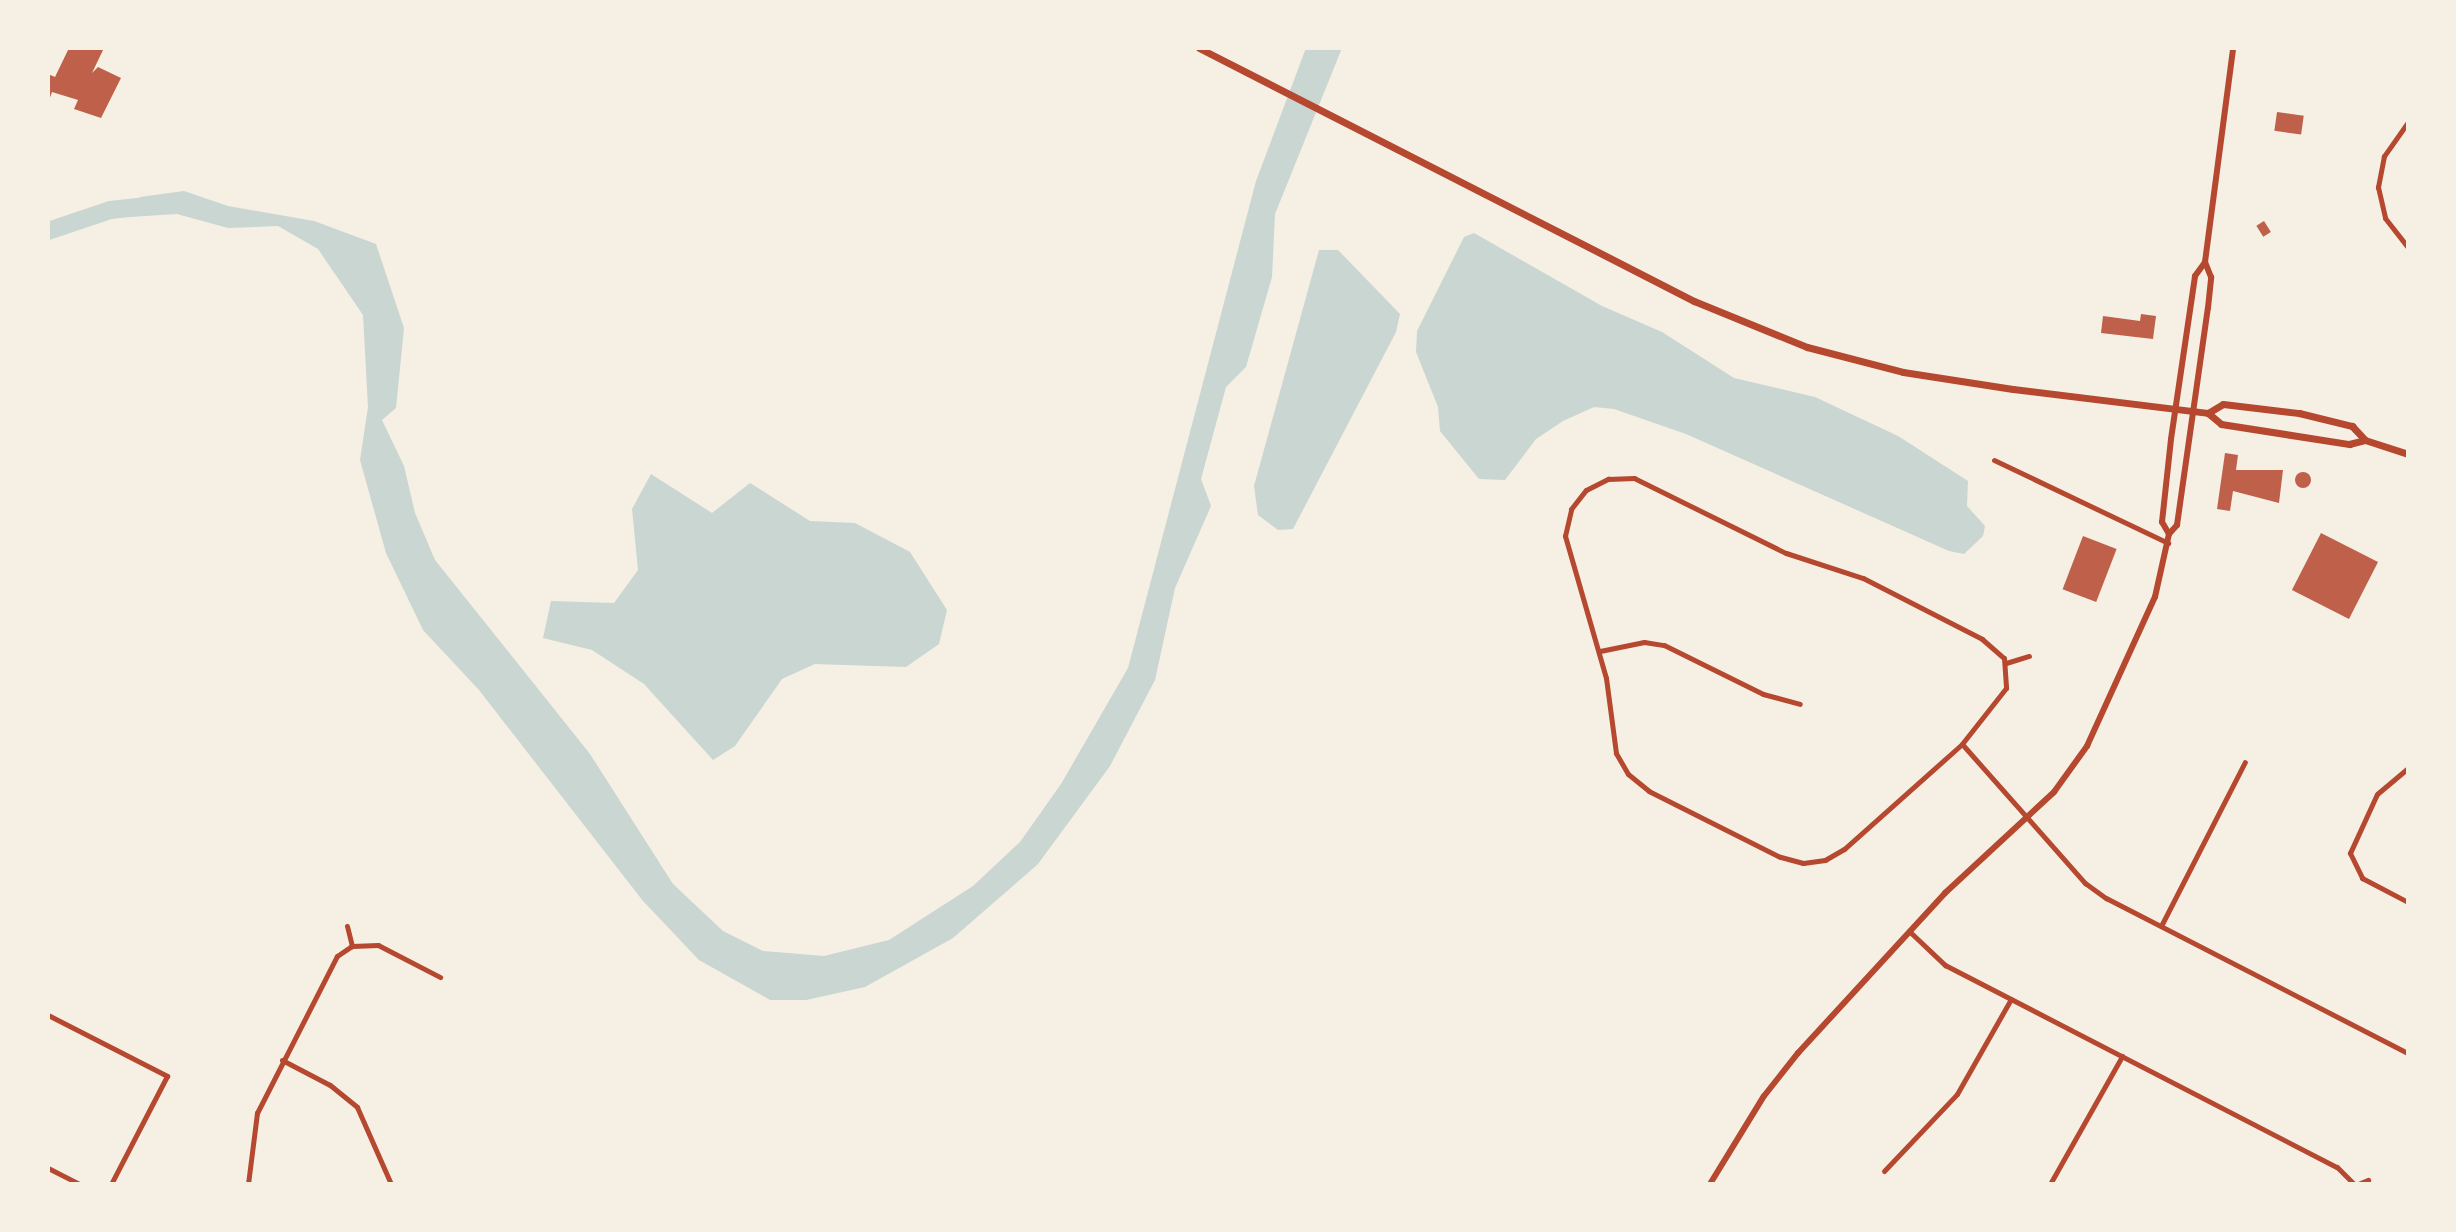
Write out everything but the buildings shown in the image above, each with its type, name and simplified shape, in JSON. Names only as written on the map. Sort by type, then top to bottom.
[{"type":"main road","points":[[1199,48],[1694,301],[1807,347],[1939,379],[2208,413],[2221,424],[2349,444],[2365,440]]},
{"type":"main road","points":[[2208,413],[2223,404],[2299,413],[2352,426],[2365,440],[2408,454]]},
{"type":"street","points":[[2169,534],[2162,522],[2175,409],[2195,276],[2205,262],[2233,48]]},
{"type":"street","points":[[2408,122],[2390,145],[2380,171],[2385,218],[2408,247]]},
{"type":"street","points":[[1710,1184],[1781,1074],[1909,931],[2067,778],[2087,746],[2155,597],[2169,534],[2177,525],[2211,277],[2205,262]]},
{"type":"street","points":[[1994,460],[2168,543]]},
{"type":"street","points":[[1615,477],[1641,481],[1786,553],[1863,578],[1982,639],[2006,663],[2006,688],[1962,744],[1844,849],[1825,860],[1803,863],[1780,857],[1649,791],[1628,774],[1616,753],[1600,651],[1565,536],[1569,514],[1586,490],[1615,477]]},
{"type":"street","points":[[1600,651],[1644,642],[1664,645],[1763,694],[1800,704]]},
{"type":"street","points":[[2006,663],[2029,656]]},
{"type":"street","points":[[1962,744],[2085,883],[2161,926],[2408,1053]]},
{"type":"street","points":[[2161,926],[2245,762]]},
{"type":"street","points":[[2408,768],[2377,794],[2351,844],[2352,863],[2362,878],[2408,902]]},
{"type":"street","points":[[347,926],[352,946]]},
{"type":"street","points":[[1909,931],[1945,965],[2337,1167],[2356,1184],[2368,1180]]},
{"type":"street","points":[[248,1184],[253,1128],[282,1060],[331,963],[352,946],[378,945],[440,977]]},
{"type":"street","points":[[1884,1171],[1964,1084],[2011,999]]},
{"type":"street","points":[[48,1015],[167,1076],[111,1184]]},
{"type":"street","points":[[2050,1184],[2122,1056]]},
{"type":"street","points":[[282,1060],[330,1085],[357,1107],[391,1184]]},
{"type":"street","points":[[48,1168],[79,1184]]},
{"type":"shaded area","points":[[1306,48],[1342,48],[1275,214],[1272,277],[1246,367],[1226,387],[1201,479],[1211,506],[1175,588],[1155,680],[1110,766],[1038,864],[953,938],[865,987],[806,1000],[770,1000],[699,960],[643,901],[479,690],[423,630],[386,553],[360,460],[368,407],[363,315],[318,249],[278,226],[228,228],[177,214],[129,217],[140,197],[184,191],[228,206],[314,221],[376,244],[404,328],[396,408],[382,420],[404,466],[415,513],[435,560],[590,754],[673,884],[723,931],[763,951],[824,956],[889,940],[973,886],[1020,842],[1061,784],[1128,668],[1256,181]]},
{"type":"shaded area","points":[[1474,233],[1602,306],[1662,332],[1734,378],[1815,397],[1898,436],[1968,481],[1967,506],[1985,526],[1983,536],[1964,554],[1949,551],[1686,434],[1614,409],[1594,407],[1563,421],[1536,439],[1505,480],[1479,479],[1440,431],[1438,407],[1416,352],[1417,331],[1464,237]]},
{"type":"shaded area","points":[[1319,250],[1338,250],[1400,314],[1396,332],[1293,529],[1278,530],[1258,515],[1254,486]]},
{"type":"shaded area","points":[[651,474],[712,513],[750,483],[810,521],[855,523],[910,552],[947,610],[939,644],[906,667],[815,664],[782,679],[735,746],[713,760],[644,684],[592,650],[543,638],[551,601],[614,603],[638,570],[632,509]]},
{"type":"waterway","points":[[48,231],[110,210],[157,205]]}]
